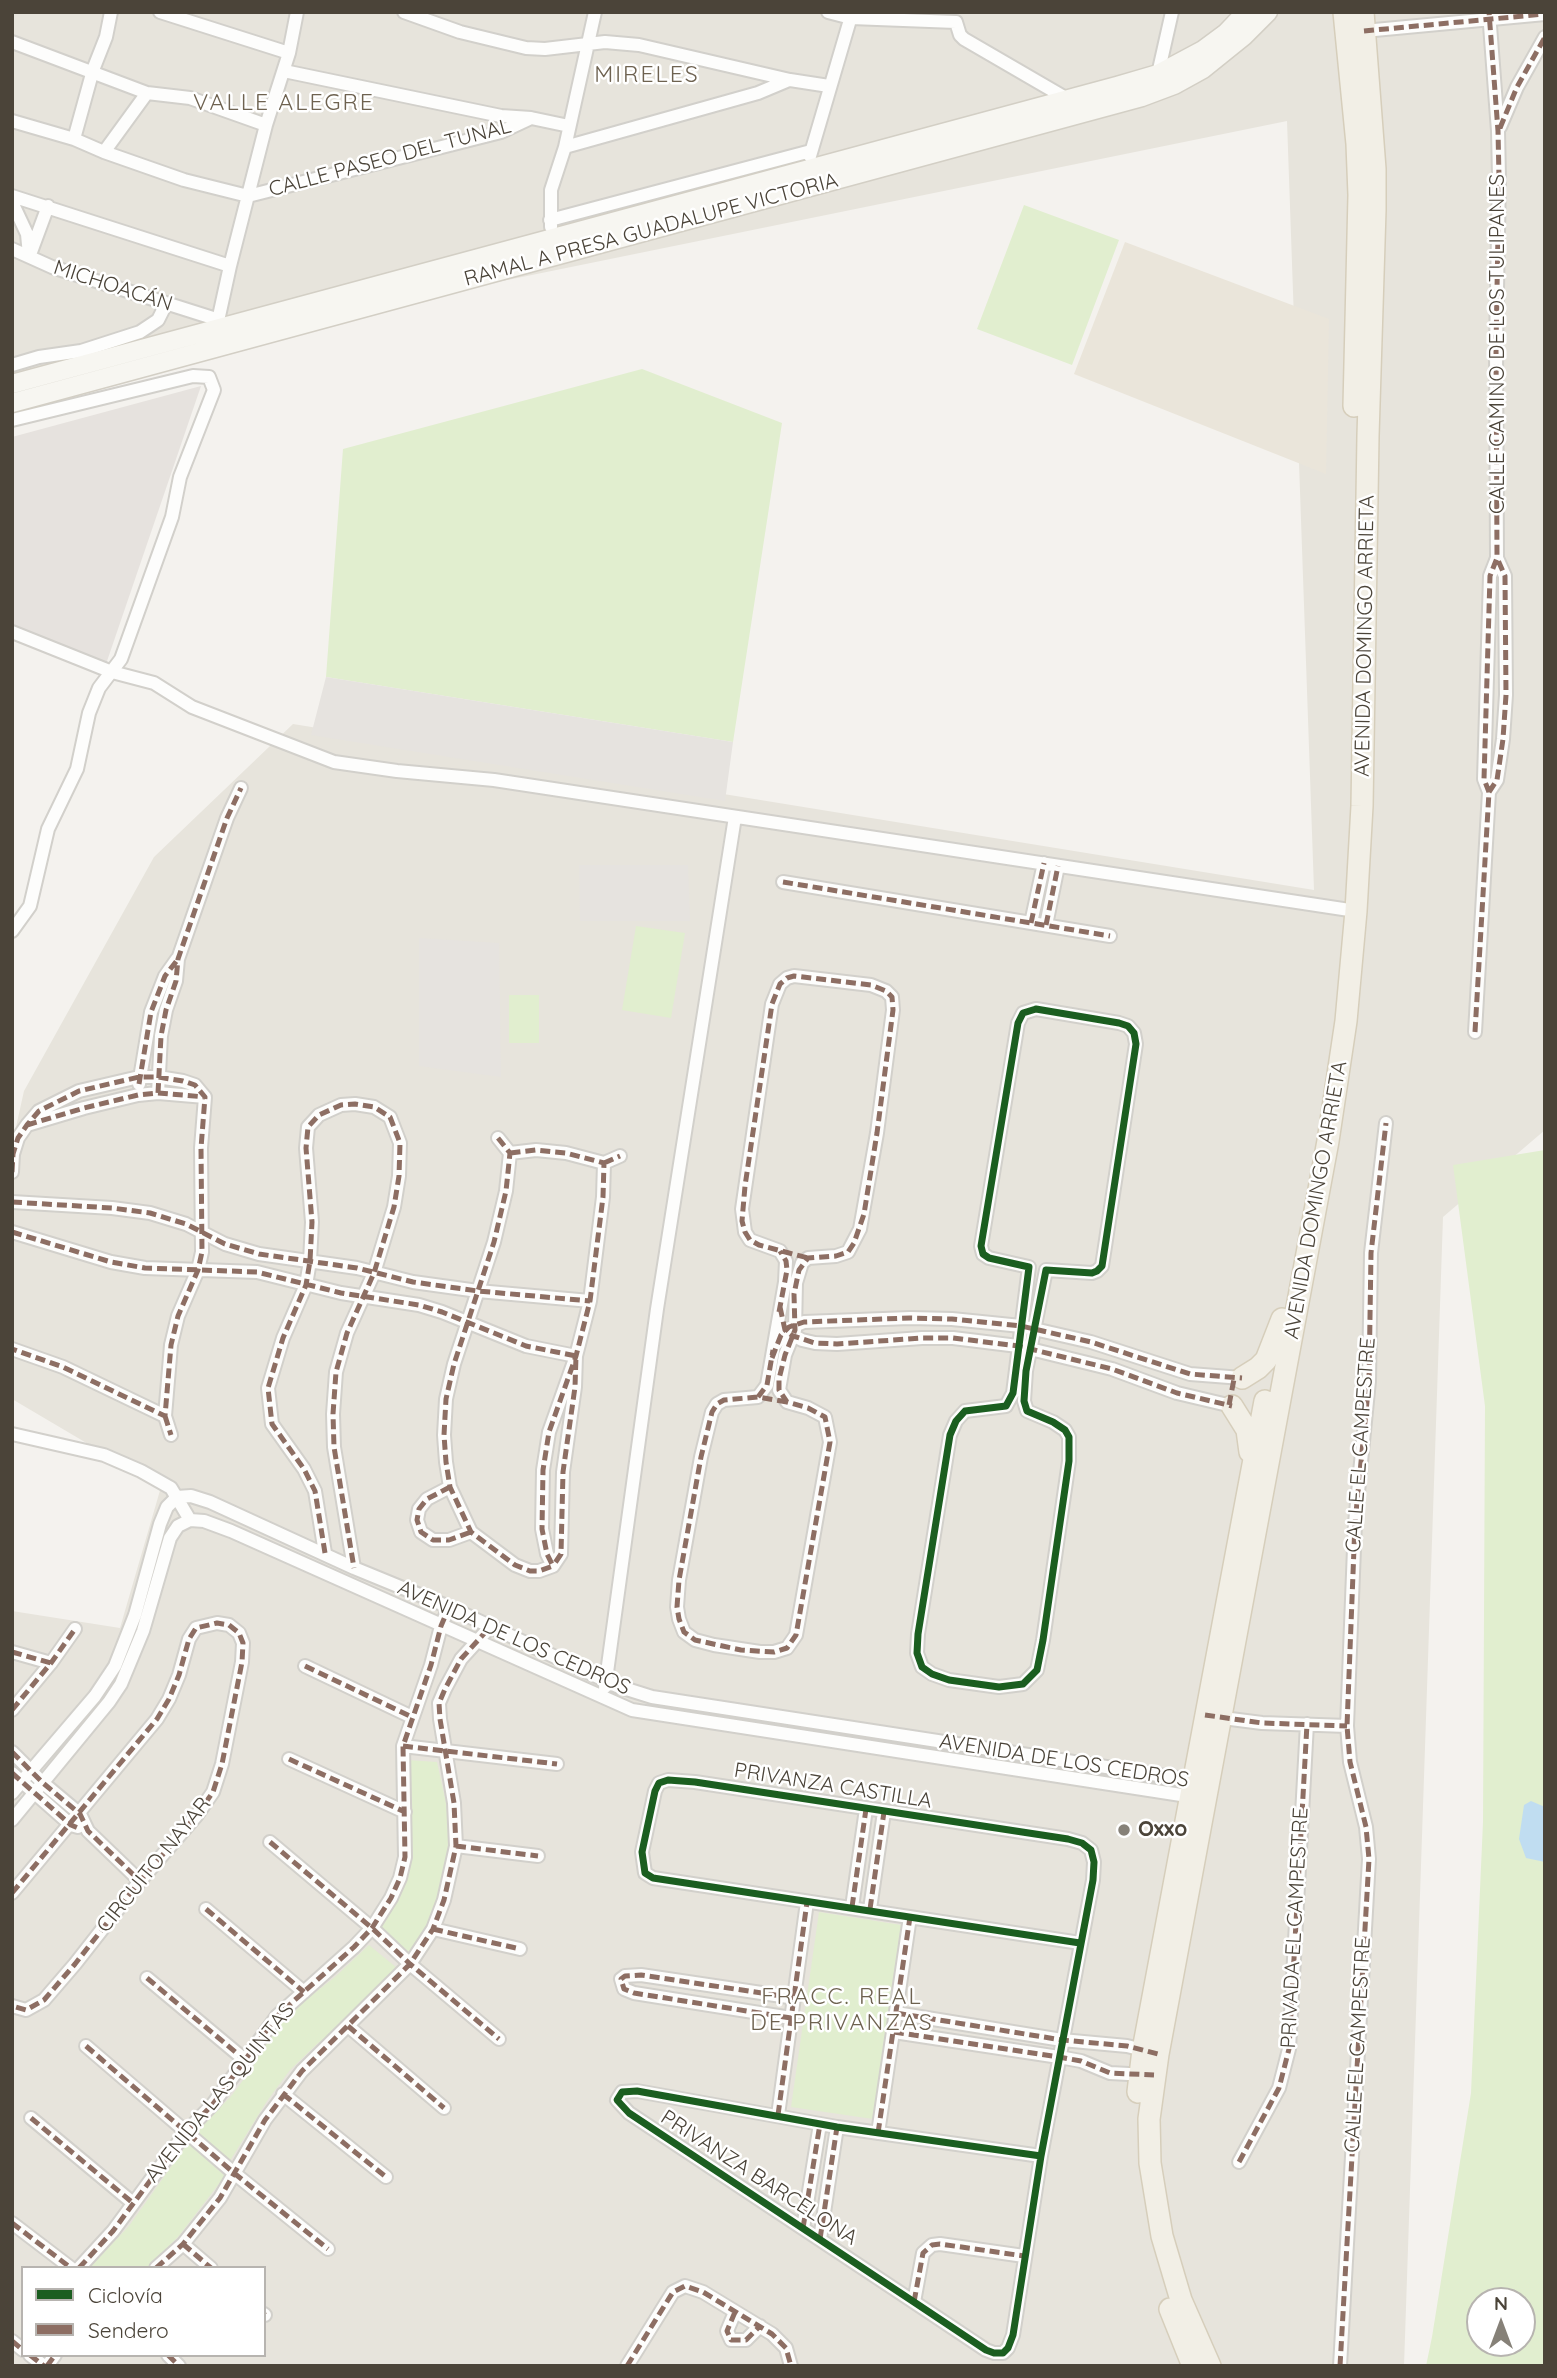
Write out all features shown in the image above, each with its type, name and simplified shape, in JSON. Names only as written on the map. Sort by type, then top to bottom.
[{"type":"main road","name":"RAMAL A PRESA GUADALUPE VICTORIA","points":[[12,403],[729,200],[1071,108],[1158,74],[1203,50],[1226,33],[1246,12]]},
{"type":"main road","name":"RAMAL A PRESA GUADALUPE VICTORIA","points":[[12,384],[216,325],[552,238],[729,200],[806,171],[1071,108],[1142,97],[1174,85],[1223,54],[1268,12]]},
{"type":"main road","name":"AVENIDA DOMINGO ARRIETA","points":[[1193,2366],[1163,2288],[1145,2218],[1137,2156],[1150,2052],[1322,1140],[1330,1040],[1349,910],[1355,805],[1361,436],[1375,169],[1354,22]]},
{"type":"main road","name":"AVENIDA DOMINGO ARRIETA","points":[[1212,1716],[1251,1468],[1274,1395],[1282,1319],[1322,1140]]},
{"type":"main road","points":[[1238,1378],[1258,1368],[1266,1360],[1282,1319]]},
{"type":"main road","points":[[1238,1378],[1274,1395]]},
{"type":"main road","points":[[1251,1468],[1247,1430],[1231,1406],[1274,1395]]},
{"type":"main road","name":"AVENIDA DOMINGO ARRIETA","points":[[1147,2075],[1153,2189],[1171,2270],[1210,2366]]},
{"type":"street","points":[[74,139],[93,71],[106,37],[111,12]]},
{"type":"street","points":[[160,12],[289,53]]},
{"type":"street","points":[[216,325],[266,125],[289,53],[297,12]]},
{"type":"street","points":[[404,12],[460,32],[526,48],[605,43],[639,45],[790,80],[829,86]]},
{"type":"street","points":[[552,238],[551,191],[565,147],[595,12]]},
{"type":"street","points":[[828,12],[956,17],[964,40],[1071,108]]},
{"type":"street","points":[[1158,74],[1172,12]]},
{"type":"street","points":[[1354,22],[1545,14]]},
{"type":"street","points":[[806,171],[851,15]]},
{"type":"street","name":"CALLE CAMINO DE LOS TULIPANES","points":[[1475,1032],[1489,792],[1484,779],[1490,576],[1497,558],[1498,131],[1489,16]]},
{"type":"street","name":"CALLE CAMINO DE LOS TULIPANES","points":[[1498,131],[1517,87],[1545,37]]},
{"type":"street","points":[[12,42],[147,93],[190,98],[266,125]]},
{"type":"street","points":[[284,71],[501,116],[531,118],[569,126]]},
{"type":"street","points":[[565,147],[758,93],[790,80]]},
{"type":"street","points":[[104,152],[147,93]]},
{"type":"street","name":"CALLE PASEO DEL TUNAL","points":[[248,196],[500,132],[531,118]]},
{"type":"street","points":[[12,121],[74,139],[184,180],[248,196]]},
{"type":"street","points":[[550,220],[811,151]]},
{"type":"street","points":[[723,174],[729,200]]},
{"type":"street","points":[[12,196],[230,266]]},
{"type":"street","points":[[12,202],[27,234],[29,256]]},
{"type":"street","points":[[29,256],[48,206]]},
{"type":"street","name":"MICHOACÁN","points":[[12,249],[52,267],[166,304],[216,325]]},
{"type":"street","points":[[12,365],[39,357],[81,351],[140,332],[158,320],[166,304]]},
{"type":"street","points":[[12,420],[193,376],[204,375],[211,381],[214,390],[180,477],[172,517],[121,659],[99,688],[89,713],[77,769],[48,829],[30,906],[12,931]]},
{"type":"street","name":"CALLE CAMINO DE LOS TULIPANES","points":[[1489,792],[1497,780],[1506,695],[1505,576],[1497,558]]},
{"type":"street","points":[[12,632],[112,671],[154,683],[192,707],[334,762],[470,777],[1349,910]]},
{"type":"street","points":[[158,1093],[161,1036],[176,981],[178,959],[227,818],[241,788]]},
{"type":"street","points":[[603,1697],[657,1309],[735,817]]},
{"type":"street","points":[[1031,923],[1044,863]]},
{"type":"street","points":[[1046,925],[1058,866]]},
{"type":"street","points":[[783,882],[1110,936]]},
{"type":"street","points":[[138,1095],[151,1012],[165,976],[178,959]]},
{"type":"street","points":[[794,976],[871,985],[886,990],[892,997],[893,1010],[864,1214],[848,1252],[836,1256],[815,1256],[802,1263],[794,1294],[791,1330],[779,1391],[787,1402],[808,1408],[825,1417],[830,1442],[796,1635],[788,1648],[774,1652],[728,1648],[695,1640],[684,1632],[679,1619],[679,1580],[701,1457],[712,1412],[716,1404],[724,1400],[750,1399],[763,1393],[767,1385],[787,1270],[786,1261],[780,1251],[750,1240],[745,1232],[742,1209],[772,1004],[780,984],[794,976]]},
{"type":"street","points":[[1024,1347],[1023,1391],[1027,1411],[1054,1422],[1065,1430],[1069,1447],[1037,1670],[1023,1684],[1012,1687],[949,1680],[922,1667],[917,1653],[950,1436],[956,1421],[965,1411],[998,1408],[1006,1406],[1010,1401],[1028,1328],[1046,1270],[1091,1273],[1102,1266],[1136,1044],[1134,1033],[1128,1026],[1036,1009],[1023,1013],[1018,1023],[981,1246],[989,1258],[1028,1267],[1028,1328]]},
{"type":"street","points":[[12,1172],[13,1154],[18,1138],[27,1125],[39,1111],[79,1091],[139,1077],[158,1077],[194,1085],[205,1097],[201,1148],[202,1252],[198,1270],[178,1316],[171,1345],[165,1416],[171,1434]]},
{"type":"street","points":[[27,1125],[138,1095],[158,1093],[205,1097]]},
{"type":"street","points":[[325,1553],[315,1493],[304,1469],[272,1424],[268,1388],[284,1338],[306,1285],[310,1261],[312,1222],[306,1149],[308,1127],[319,1115],[341,1105],[355,1104],[374,1107],[390,1117],[400,1143],[394,1207],[374,1273],[347,1333],[336,1372],[333,1425],[340,1488],[354,1568]]},
{"type":"street","name":"CALLE EL CAMPESTRE","points":[[1340,2366],[1369,1859],[1366,1827],[1350,1762],[1347,1726],[1355,1523],[1369,1381],[1368,1295],[1386,1123]]},
{"type":"street","points":[[498,1138],[510,1153],[503,1204],[446,1399],[444,1435],[450,1487],[471,1532],[515,1565],[530,1571],[553,1566],[561,1554],[563,1472],[575,1387],[576,1356]]},
{"type":"street","points":[[510,1153],[536,1150],[566,1153],[604,1163],[620,1156]]},
{"type":"street","points":[[553,1566],[542,1529],[543,1470],[549,1432],[576,1356],[590,1301],[603,1198],[604,1163]]},
{"type":"street","points":[[12,1202],[150,1213],[186,1224],[225,1244],[259,1254],[310,1261],[413,1282],[590,1301]]},
{"type":"street","points":[[12,1231],[111,1262],[145,1268],[257,1272],[306,1285],[419,1305],[526,1346],[576,1356]]},
{"type":"street","points":[[772,1358],[778,1340],[791,1330],[910,1318],[952,1319],[1028,1328],[1091,1342],[1190,1374],[1238,1378],[1231,1406],[1177,1394],[1112,1369],[1024,1347],[943,1338],[815,1343],[791,1330],[780,1307]]},
{"type":"street","points":[[12,1349],[63,1367],[165,1416]]},
{"type":"street","points":[[12,1434],[104,1455],[153,1477],[171,1488],[190,1520],[178,1526],[170,1538],[143,1631],[121,1684],[12,1820]]},
{"type":"street","points":[[450,1487],[428,1499],[419,1509],[417,1520],[421,1532],[433,1540],[449,1540],[471,1532]]},
{"type":"street","points":[[315,1493],[340,1488]]},
{"type":"street","name":"AVENIDA DE LOS CEDROS","points":[[177,1497],[191,1496],[210,1502],[354,1568],[449,1607],[606,1680],[652,1697],[1199,1789]]},
{"type":"street","points":[[12,1793],[22,1775],[95,1696],[115,1666],[135,1615],[160,1524],[167,1507],[177,1497]]},
{"type":"street","name":"AVENIDA DE LOS CEDROS","points":[[190,1520],[204,1521],[231,1531],[603,1697],[650,1714],[1199,1789]]},
{"type":"street","name":"AVENIDA LAS QUINTAS","points":[[81,2266],[113,2231],[186,2132],[213,2104],[277,2016],[330,1970],[372,1928],[391,1898],[405,1857],[403,1746],[449,1607]]},
{"type":"street","name":"CIRCUITO NAYAR","points":[[12,1893],[157,1718],[174,1687],[189,1639],[197,1628],[217,1623],[229,1625],[239,1633],[243,1643],[242,1662],[222,1764],[213,1792],[44,2000],[26,2010],[12,2006]]},
{"type":"street","points":[[158,2266],[183,2244],[220,2198],[283,2094],[315,2056],[410,1964],[433,1929],[444,1900],[456,1846],[454,1803],[439,1703],[461,1659],[491,1626]]},
{"type":"street","points":[[12,1710],[75,1629]]},
{"type":"street","points":[[12,1653],[51,1663]]},
{"type":"street","points":[[305,1666],[412,1717]]},
{"type":"street","points":[[426,1679],[445,1689]]},
{"type":"street","points":[[1212,1716],[1262,1723],[1347,1726]]},
{"type":"street","name":"PRIVADA EL CAMPESTRE","points":[[1239,2162],[1279,2088],[1289,2049],[1307,1724]]},
{"type":"street","points":[[403,1746],[557,1764]]},
{"type":"street","points":[[12,1752],[22,1775],[80,1814],[88,1831],[140,1881]]},
{"type":"street","points":[[289,1759],[405,1812]]},
{"type":"street","name":"PRIVANZA CASTILLA","points":[[1003,2353],[1013,2335],[1041,2156],[1080,1943],[1094,1862],[1091,1850],[1082,1843],[1058,1838],[695,1782],[668,1780],[659,1783],[655,1791],[642,1852],[645,1873],[667,1881],[870,1909],[1080,1943]]},
{"type":"street","points":[[39,1788],[71,1825],[88,1831]]},
{"type":"street","points":[[852,1907],[866,1809]]},
{"type":"street","points":[[870,1909],[884,1812]]},
{"type":"street","points":[[270,1842],[499,2039]]},
{"type":"street","points":[[456,1846],[538,1856]]},
{"type":"street","points":[[778,2115],[807,1902]]},
{"type":"street","points":[[206,1909],[303,1992]]},
{"type":"street","points":[[878,2133],[910,1917]]},
{"type":"street","points":[[433,1929],[520,1949]]},
{"type":"street","points":[[791,2018],[634,1993],[624,1989],[621,1979],[625,1976],[641,1975],[795,1998]]},
{"type":"street","points":[[147,1978],[245,2060]]},
{"type":"street","points":[[896,2014],[1062,2040],[1127,2046],[1150,2052]]},
{"type":"street","points":[[348,2026],[444,2108]]},
{"type":"street","points":[[894,2032],[1059,2056],[1110,2073],[1147,2075]]},
{"type":"street","points":[[1093,2066],[1097,2044]]},
{"type":"street","points":[[86,2046],[234,2173],[328,2249]]},
{"type":"street","name":"PRIVANZA BARCELONA","points":[[1003,2353],[986,2350],[629,2113],[617,2099],[622,2092],[638,2091],[837,2127],[1041,2156]]},
{"type":"street","points":[[283,2094],[386,2177]]},
{"type":"street","points":[[31,2118],[133,2203]]},
{"type":"street","points":[[803,2228],[820,2124]]},
{"type":"street","points":[[820,2239],[837,2127]]},
{"type":"street","points":[[12,2222],[68,2266]]},
{"type":"street","points":[[183,2244],[209,2266]]},
{"type":"street","points":[[914,2302],[923,2253],[932,2245],[1024,2256]]},
{"type":"street","points":[[626,2366],[678,2287],[692,2287],[760,2326],[786,2348],[791,2366]]},
{"type":"street","points":[[735,2312],[727,2331],[731,2340],[746,2340],[760,2326]]},
{"type":"shaded area","points":[[12,12],[1545,12],[1545,1130],[1443,1217],[1404,2366],[12,2366],[12,1611],[120,1628],[161,1487],[12,1399],[12,1145],[24,1091],[154,857],[293,724],[1314,890],[1287,121],[12,381]]},
{"type":"shaded area","points":[[1125,242],[1329,319],[1326,474],[1074,374]]},
{"type":"shaded area","points":[[201,386],[105,667],[12,628],[12,437]]},
{"type":"shaded area","points":[[326,677],[733,742],[725,801],[311,735]]},
{"type":"shaded area","points":[[579,865],[688,865],[690,921],[580,921]]},
{"type":"shaded area","points":[[419,938],[499,943],[501,1077],[419,1066]]},
{"type":"green space","points":[[1024,205],[1119,240],[1072,365],[977,329]]},
{"type":"green space","points":[[642,369],[782,423],[733,742],[326,677],[343,449]]},
{"type":"green space","points":[[636,926],[685,933],[671,1018],[622,1010]]},
{"type":"green space","points":[[509,995],[539,995],[539,1043],[509,1043]]},
{"type":"green space","points":[[1545,1150],[1545,2366],[1426,2366],[1471,2093],[1483,1822],[1485,1406],[1453,1165]]},
{"type":"green space","points":[[407,1760],[437,1762],[446,1803],[450,1842],[441,1892],[425,1929],[407,1955],[381,1928],[405,1883],[412,1847]]},
{"type":"green space","points":[[819,1912],[901,1925],[873,2119],[791,2107]]},
{"type":"green space","points":[[369,1945],[397,1968],[345,2023],[317,2044],[290,2070],[267,2101],[228,2164],[196,2133],[232,2095],[253,2067],[270,2034],[293,2010],[335,1977]]},
{"type":"green space","points":[[188,2143],[225,2176],[178,2237],[149,2266],[91,2266],[129,2226]]},
{"type":"water","points":[[1531,1801],[1545,1807],[1545,1862],[1526,1858],[1519,1839],[1524,1805]]},
{"type":"marked path","points":[[1475,1032],[1489,792],[1484,779],[1490,576],[1497,558],[1496,346],[1499,177],[1489,12]]},
{"type":"marked path","points":[[1364,31],[1545,14]]},
{"type":"marked path","points":[[1500,128],[1517,87],[1545,37]]},
{"type":"marked path","points":[[1489,792],[1497,780],[1506,695],[1505,576],[1497,558]]},
{"type":"marked path","points":[[158,1093],[161,1036],[176,981],[178,959],[227,818],[241,788]]},
{"type":"marked path","points":[[1031,923],[1044,863]]},
{"type":"marked path","points":[[1046,925],[1058,866]]},
{"type":"marked path","points":[[783,882],[1110,936]]},
{"type":"marked path","points":[[139,1084],[151,1012],[165,976],[178,959]]},
{"type":"marked path","points":[[787,1402],[758,1397],[724,1400],[717,1404],[712,1412],[701,1457],[679,1580],[679,1619],[684,1632],[695,1640],[741,1650],[774,1652],[787,1648],[796,1635],[830,1442],[825,1417],[808,1408],[787,1402],[779,1390],[779,1379],[795,1330],[794,1294],[799,1270],[808,1258],[836,1256],[848,1252],[854,1243],[864,1214],[877,1133],[893,1010],[892,997],[886,991],[871,985],[794,976],[780,984],[772,1004],[742,1221],[750,1240],[759,1245],[808,1258]]},
{"type":"marked path","points":[[12,1172],[13,1154],[18,1138],[27,1125],[39,1111],[79,1091],[139,1077],[158,1077],[195,1085],[205,1097],[201,1148],[202,1252],[198,1270],[178,1316],[171,1345],[165,1416],[63,1367],[12,1349]]},
{"type":"marked path","points":[[27,1125],[138,1095],[158,1093],[205,1097]]},
{"type":"marked path","points":[[325,1553],[315,1491],[304,1469],[272,1424],[268,1388],[283,1338],[306,1285],[310,1261],[312,1222],[306,1148],[308,1127],[319,1115],[341,1105],[355,1104],[374,1107],[390,1117],[400,1143],[394,1207],[374,1273],[347,1333],[336,1372],[334,1447],[354,1568]]},
{"type":"marked path","points":[[1340,2366],[1369,1859],[1366,1827],[1350,1762],[1347,1726],[1355,1523],[1369,1381],[1371,1253],[1386,1123]]},
{"type":"marked path","points":[[498,1138],[510,1153],[506,1191],[494,1242],[454,1364],[446,1399],[446,1462],[450,1487],[471,1532],[515,1565],[530,1571],[539,1571],[553,1566],[547,1554],[542,1529],[543,1470],[549,1432],[576,1356],[590,1301],[603,1197],[604,1163],[566,1153],[536,1150],[510,1153]]},
{"type":"marked path","points":[[604,1163],[620,1156]]},
{"type":"marked path","points":[[12,1202],[150,1213],[186,1224],[225,1244],[259,1254],[357,1268],[413,1282],[590,1301]]},
{"type":"marked path","points":[[12,1232],[111,1262],[145,1268],[257,1272],[341,1293],[419,1305],[526,1346],[576,1356],[575,1387],[563,1472],[561,1554],[553,1566]]},
{"type":"marked path","points":[[779,1312],[787,1270],[786,1261],[780,1251]]},
{"type":"marked path","points":[[780,1307],[785,1330],[793,1336],[815,1343],[953,1338],[1018,1346],[1112,1369],[1177,1393],[1232,1406]]},
{"type":"marked path","points":[[772,1358],[781,1335],[789,1327],[804,1322],[952,1319],[1021,1326],[1091,1342],[1190,1374],[1242,1378]]},
{"type":"marked path","points":[[758,1397],[767,1385],[773,1350]]},
{"type":"marked path","points":[[1229,1405],[1234,1379]]},
{"type":"marked path","points":[[165,1416],[171,1435]]},
{"type":"marked path","points":[[450,1487],[427,1499],[419,1509],[417,1520],[421,1532],[433,1540],[449,1540],[471,1532]]},
{"type":"marked path","points":[[81,2266],[113,2231],[186,2132],[213,2104],[277,2016],[354,1947],[372,1928],[391,1898],[405,1857],[403,1746],[449,1607]]},
{"type":"marked path","points":[[12,1893],[157,1719],[169,1699],[189,1639],[196,1628],[217,1623],[229,1625],[239,1633],[243,1643],[242,1662],[222,1764],[213,1792],[44,2000],[26,2010],[12,2006]]},
{"type":"marked path","points":[[158,2266],[183,2244],[220,2198],[265,2120],[302,2071],[410,1964],[433,1929],[444,1900],[456,1846],[454,1803],[439,1703],[461,1659],[491,1626]]},
{"type":"marked path","points":[[12,1710],[75,1629]]},
{"type":"marked path","points":[[12,1652],[51,1663]]},
{"type":"marked path","points":[[305,1666],[412,1717]]},
{"type":"marked path","points":[[1205,1715],[1262,1723],[1347,1726]]},
{"type":"marked path","points":[[1239,2162],[1279,2088],[1289,2049],[1307,1724]]},
{"type":"marked path","points":[[403,1746],[557,1764]]},
{"type":"marked path","points":[[12,1752],[80,1814],[88,1831],[140,1881]]},
{"type":"marked path","points":[[289,1759],[405,1812]]},
{"type":"marked path","points":[[12,1773],[71,1825],[78,1828]]},
{"type":"marked path","points":[[852,1907],[866,1809]]},
{"type":"marked path","points":[[870,1909],[884,1812]]},
{"type":"marked path","points":[[270,1842],[499,2039]]},
{"type":"marked path","points":[[456,1846],[538,1856]]},
{"type":"marked path","points":[[778,2115],[807,1902]]},
{"type":"marked path","points":[[206,1909],[304,1992]]},
{"type":"marked path","points":[[878,2133],[910,1917]]},
{"type":"marked path","points":[[433,1929],[520,1949]]},
{"type":"marked path","points":[[791,2018],[634,1993],[624,1989],[621,1979],[625,1976],[641,1975],[795,1998]]},
{"type":"marked path","points":[[147,1978],[245,2060]]},
{"type":"marked path","points":[[896,2013],[1062,2040],[1127,2046],[1158,2054]]},
{"type":"marked path","points":[[348,2026],[444,2108]]},
{"type":"marked path","points":[[894,2032],[1081,2061],[1110,2073],[1154,2075]]},
{"type":"marked path","points":[[86,2046],[234,2173],[328,2249]]},
{"type":"marked path","points":[[283,2094],[386,2177]]},
{"type":"marked path","points":[[31,2118],[133,2203]]},
{"type":"marked path","points":[[803,2228],[820,2124]]},
{"type":"marked path","points":[[820,2239],[837,2127]]},
{"type":"marked path","points":[[12,2223],[68,2266]]},
{"type":"marked path","points":[[183,2244],[209,2266]]},
{"type":"marked path","points":[[914,2302],[923,2253],[932,2245],[1024,2256]]},
{"type":"marked path","points":[[627,2366],[673,2292],[685,2286],[703,2292],[772,2334],[786,2348],[791,2366]]},
{"type":"marked path","points":[[735,2312],[727,2331],[731,2340],[746,2340],[760,2326]]},
{"type":"marked path","points":[[12,2341],[21,2348]]},
{"type":"marked path","points":[[33,2357],[44,2366]]},
{"type":"marked path","points":[[47,2366],[54,2357]]},
{"type":"marked path","points":[[170,2357],[179,2366]]},
{"type":"cycle path","points":[[1036,1009],[1128,1026],[1134,1033],[1136,1044],[1102,1266],[1092,1273],[1046,1270],[1026,1371],[1024,1401],[1027,1411],[1065,1430],[1069,1437],[1069,1461],[1037,1670],[1023,1684],[999,1687],[949,1680],[932,1674],[922,1667],[917,1653],[918,1634],[950,1435],[956,1421],[965,1411],[1006,1406],[1013,1393],[1029,1267],[989,1258],[983,1254],[981,1246],[1018,1023],[1023,1013],[1036,1009]]},
{"type":"cycle path","points":[[1041,2156],[837,2127],[637,2091],[622,2092],[617,2100],[629,2113],[986,2350],[1003,2353],[1013,2335],[1041,2156],[1093,1880],[1094,1862],[1091,1850],[1082,1843],[1068,1839],[695,1782],[668,1780],[659,1783],[655,1791],[642,1852],[645,1873],[653,1878],[1080,1943]]},
{"type":"place","name":"Oxxo","points":[[1124,1830]]},
{"type":"district","name":"MIRELES","points":[[647,75]]},
{"type":"district","name":"VALLE ALEGRE","points":[[284,103]]},
{"type":"district","name":"FRACC. REAL DE PRIVANZAS","points":[[842,2010]]}]
